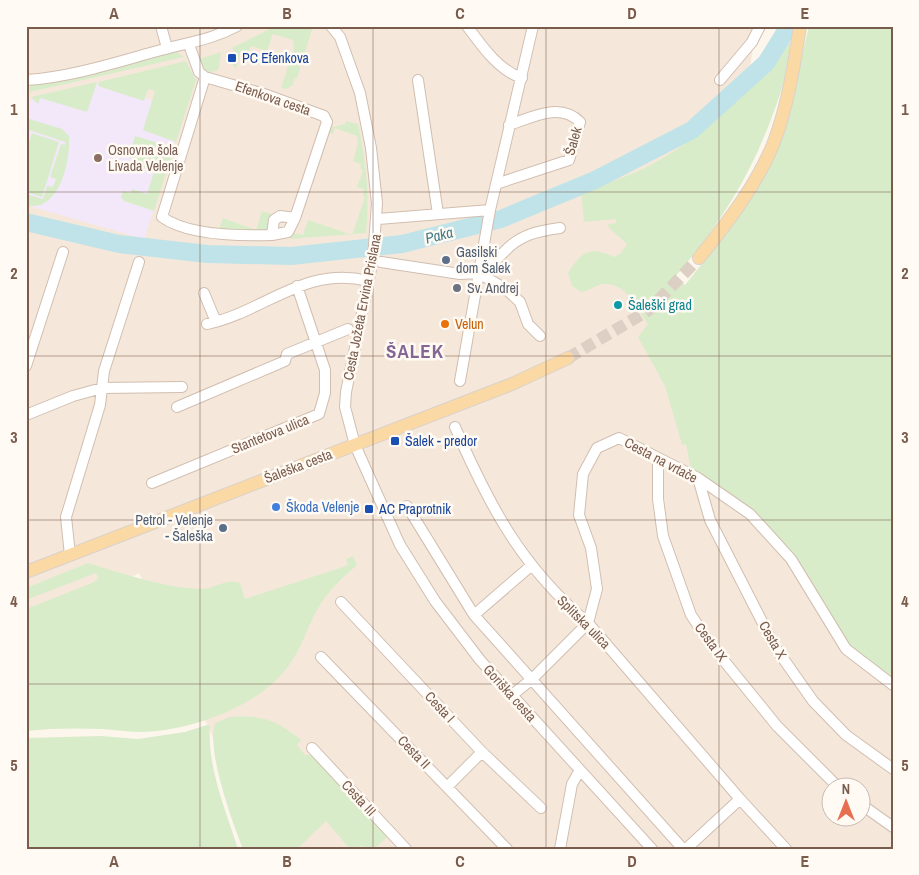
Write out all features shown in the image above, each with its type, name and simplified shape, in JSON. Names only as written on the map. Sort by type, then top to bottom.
[{"type":"main road","points":[[699,258],[729,220],[773,143],[787,97],[800,26]]},
{"type":"main road","name":"Šaleška cesta","points":[[26,572],[512,384],[568,358]]},
{"type":"street","points":[[161,26],[167,48]]},
{"type":"street","points":[[26,80],[92,69],[167,48],[189,45],[237,26]]},
{"type":"street","name":"Cesta Jožeta Ervina Prislana","points":[[331,26],[340,37],[360,93],[371,148],[378,218],[375,236],[377,261],[368,281],[346,392],[345,407],[355,445],[389,522]]},
{"type":"street","points":[[467,26],[494,58],[513,76],[522,78]]},
{"type":"street","points":[[460,381],[488,218],[533,26]]},
{"type":"street","points":[[720,80],[752,42],[760,26]]},
{"type":"street","points":[[189,45],[199,72],[205,77]]},
{"type":"street","name":"Efenkova cesta","points":[[205,77],[264,94],[324,116],[327,122],[295,218],[288,232],[219,234],[189,228],[162,217],[205,77]]},
{"type":"street","points":[[418,80],[438,214]]},
{"type":"street","name":"Šalek","points":[[496,184],[569,160],[580,122],[572,114],[559,111],[509,125]]},
{"type":"street","points":[[378,218],[438,214],[488,218]]},
{"type":"street","points":[[272,232],[274,220],[280,216],[295,218]]},
{"type":"street","points":[[377,261],[460,274],[478,272],[491,267],[503,253],[523,237],[535,231],[560,228]]},
{"type":"street","points":[[27,359],[63,252]]},
{"type":"street","points":[[70,555],[66,517],[100,405],[104,371],[139,262]]},
{"type":"street","points":[[478,272],[520,302],[528,324],[540,336]]},
{"type":"street","points":[[204,293],[211,323],[297,286],[319,279],[340,276],[368,281]]},
{"type":"street","name":"Stantetova ulica","points":[[152,483],[319,414],[325,393],[325,370],[317,341],[297,286]]},
{"type":"street","points":[[177,407],[285,361],[287,354],[348,329]]},
{"type":"street","points":[[26,415],[72,396],[102,388],[182,386]]},
{"type":"street","name":"Splitska ulica","points":[[455,427],[499,521],[532,566],[560,600],[588,623],[740,799],[786,849]]},
{"type":"street","name":"Cesta na vrtače","points":[[588,623],[597,589],[592,548],[579,515],[583,474],[597,448],[619,438],[698,478],[750,514],[791,559],[846,649],[893,685]]},
{"type":"street","name":"Cesta IX","points":[[658,459],[658,499],[663,536],[691,615],[712,646],[777,726],[829,778]]},
{"type":"street","name":"Cesta X","points":[[698,478],[710,520],[775,647],[813,701],[833,722],[846,735],[893,769]]},
{"type":"street","points":[[407,506],[474,615],[684,849],[740,799]]},
{"type":"street","name":"Goriška cesta","points":[[389,522],[400,545],[440,608],[480,660],[652,849]]},
{"type":"street","points":[[474,615],[532,566]]},
{"type":"street","name":"Cesta I","points":[[341,602],[482,752],[541,808]]},
{"type":"street","points":[[512,695],[531,680],[588,623]]},
{"type":"street","name":"Cesta II","points":[[321,657],[507,849]]},
{"type":"street","name":"Cesta III","points":[[312,748],[406,849]]},
{"type":"street","points":[[448,786],[482,752]]},
{"type":"street","points":[[560,849],[572,784],[580,770]]},
{"type":"street","points":[[872,812],[893,827]]},
{"type":"shaded area","points":[[26,26],[756,26],[744,108],[629,257],[777,530],[893,665],[893,849],[263,849],[139,573],[26,635]]},
{"type":"shaded area","name":"Osnovna šola Livada Velenje","points":[[99,83],[185,111],[144,239],[26,205],[26,101]]},
{"type":"green space","points":[[276,26],[313,26],[297,78],[295,78],[293,85],[286,89],[281,88],[294,48],[293,40],[273,34],[267,51],[251,46],[248,53],[241,51],[236,69],[232,64],[236,62],[236,54],[232,48]]},
{"type":"green space","points":[[809,26],[893,26],[893,683],[847,647],[803,574],[750,511],[691,471],[686,444],[682,445],[665,386],[638,337],[648,324],[630,297],[611,284],[603,284],[581,292],[572,286],[568,273],[582,255],[593,251],[614,257],[621,253],[627,244],[609,228],[608,224],[616,223],[616,219],[584,222],[581,193],[645,168],[687,143],[724,112],[791,41],[782,88],[771,120],[737,192],[708,235],[674,278],[685,285],[734,224],[750,197],[795,85]]},
{"type":"green space","points":[[175,51],[184,57],[30,92],[29,88],[32,84]]},
{"type":"green space","points":[[221,52],[219,69],[213,72],[206,71],[199,59]]},
{"type":"green space","points":[[186,61],[196,80],[176,142],[143,130],[155,91],[148,89],[144,101],[98,86],[99,82]]},
{"type":"green space","points":[[97,82],[87,112],[40,98],[38,104],[31,97]]},
{"type":"green space","points":[[26,118],[62,129],[69,136],[68,158],[61,183],[47,201],[37,206],[26,205],[26,194],[43,199],[47,186],[53,187],[56,179],[50,177],[61,144],[65,145],[65,142],[26,129]]},
{"type":"green space","points":[[346,121],[358,124],[361,138],[367,192],[366,233],[352,234],[365,197],[363,196],[364,189],[357,187],[363,171],[360,168],[361,164],[353,161],[358,143],[357,136],[335,128],[333,133],[329,132],[330,128],[345,124]]},
{"type":"green space","points":[[32,133],[59,142],[42,197],[26,192],[26,151]]},
{"type":"green space","points":[[135,136],[174,148],[154,211],[124,201],[121,197],[123,191],[131,193],[132,189],[147,194],[154,172],[143,168],[141,161],[128,157]]},
{"type":"green space","points":[[262,211],[274,215],[267,231],[219,230],[223,218],[256,230]]},
{"type":"green space","points":[[308,220],[350,234],[290,239],[293,233],[303,235]]},
{"type":"green space","points":[[353,556],[357,565],[326,596],[287,668],[274,682],[241,705],[202,721],[163,730],[139,732],[74,728],[26,731],[26,609],[92,583],[99,578],[96,573],[26,600],[26,588],[88,563],[143,579],[185,588],[204,589],[229,582],[240,583],[245,599],[343,567],[348,565],[346,559]]},
{"type":"green space","points":[[230,717],[251,717],[268,720],[292,733],[301,740],[297,745],[305,755],[316,755],[387,837],[374,849],[365,849],[362,845],[357,849],[350,849],[326,821],[297,849],[243,849],[222,786],[214,750],[213,735],[215,723]]},
{"type":"green space","points":[[207,725],[210,726],[211,757],[214,773],[238,849],[26,849],[26,738],[101,736],[138,739],[185,732]]},
{"type":"waterway","name":"Paka","points":[[26,222],[119,244],[207,254],[291,256],[402,244],[501,219],[595,180],[692,130],[766,63],[789,26]]},
{"type":"tunnel","points":[[568,358],[649,310],[699,258]]},
{"type":"place","name":"PC Efenkova","points":[[232,58]]},
{"type":"place","name":"Osnovna šola Livada Velenje","points":[[98,158]]},
{"type":"place","name":"Gasilski dom Šalek","points":[[446,260]]},
{"type":"place","name":"Sv. Andrej","points":[[457,288]]},
{"type":"place","name":"Šaleški grad","points":[[618,305]]},
{"type":"place","name":"Velun","points":[[445,324]]},
{"type":"place","name":"Šalek - predor","points":[[395,441]]},
{"type":"place","name":"Škoda Velenje","points":[[276,507]]},
{"type":"place","name":"AC Praprotnik","points":[[369,509]]},
{"type":"place","name":"Petrol - Velenje - Šaleška","points":[[223,528]]},
{"type":"district","name":"ŠALEK","points":[[415,351]]}]
